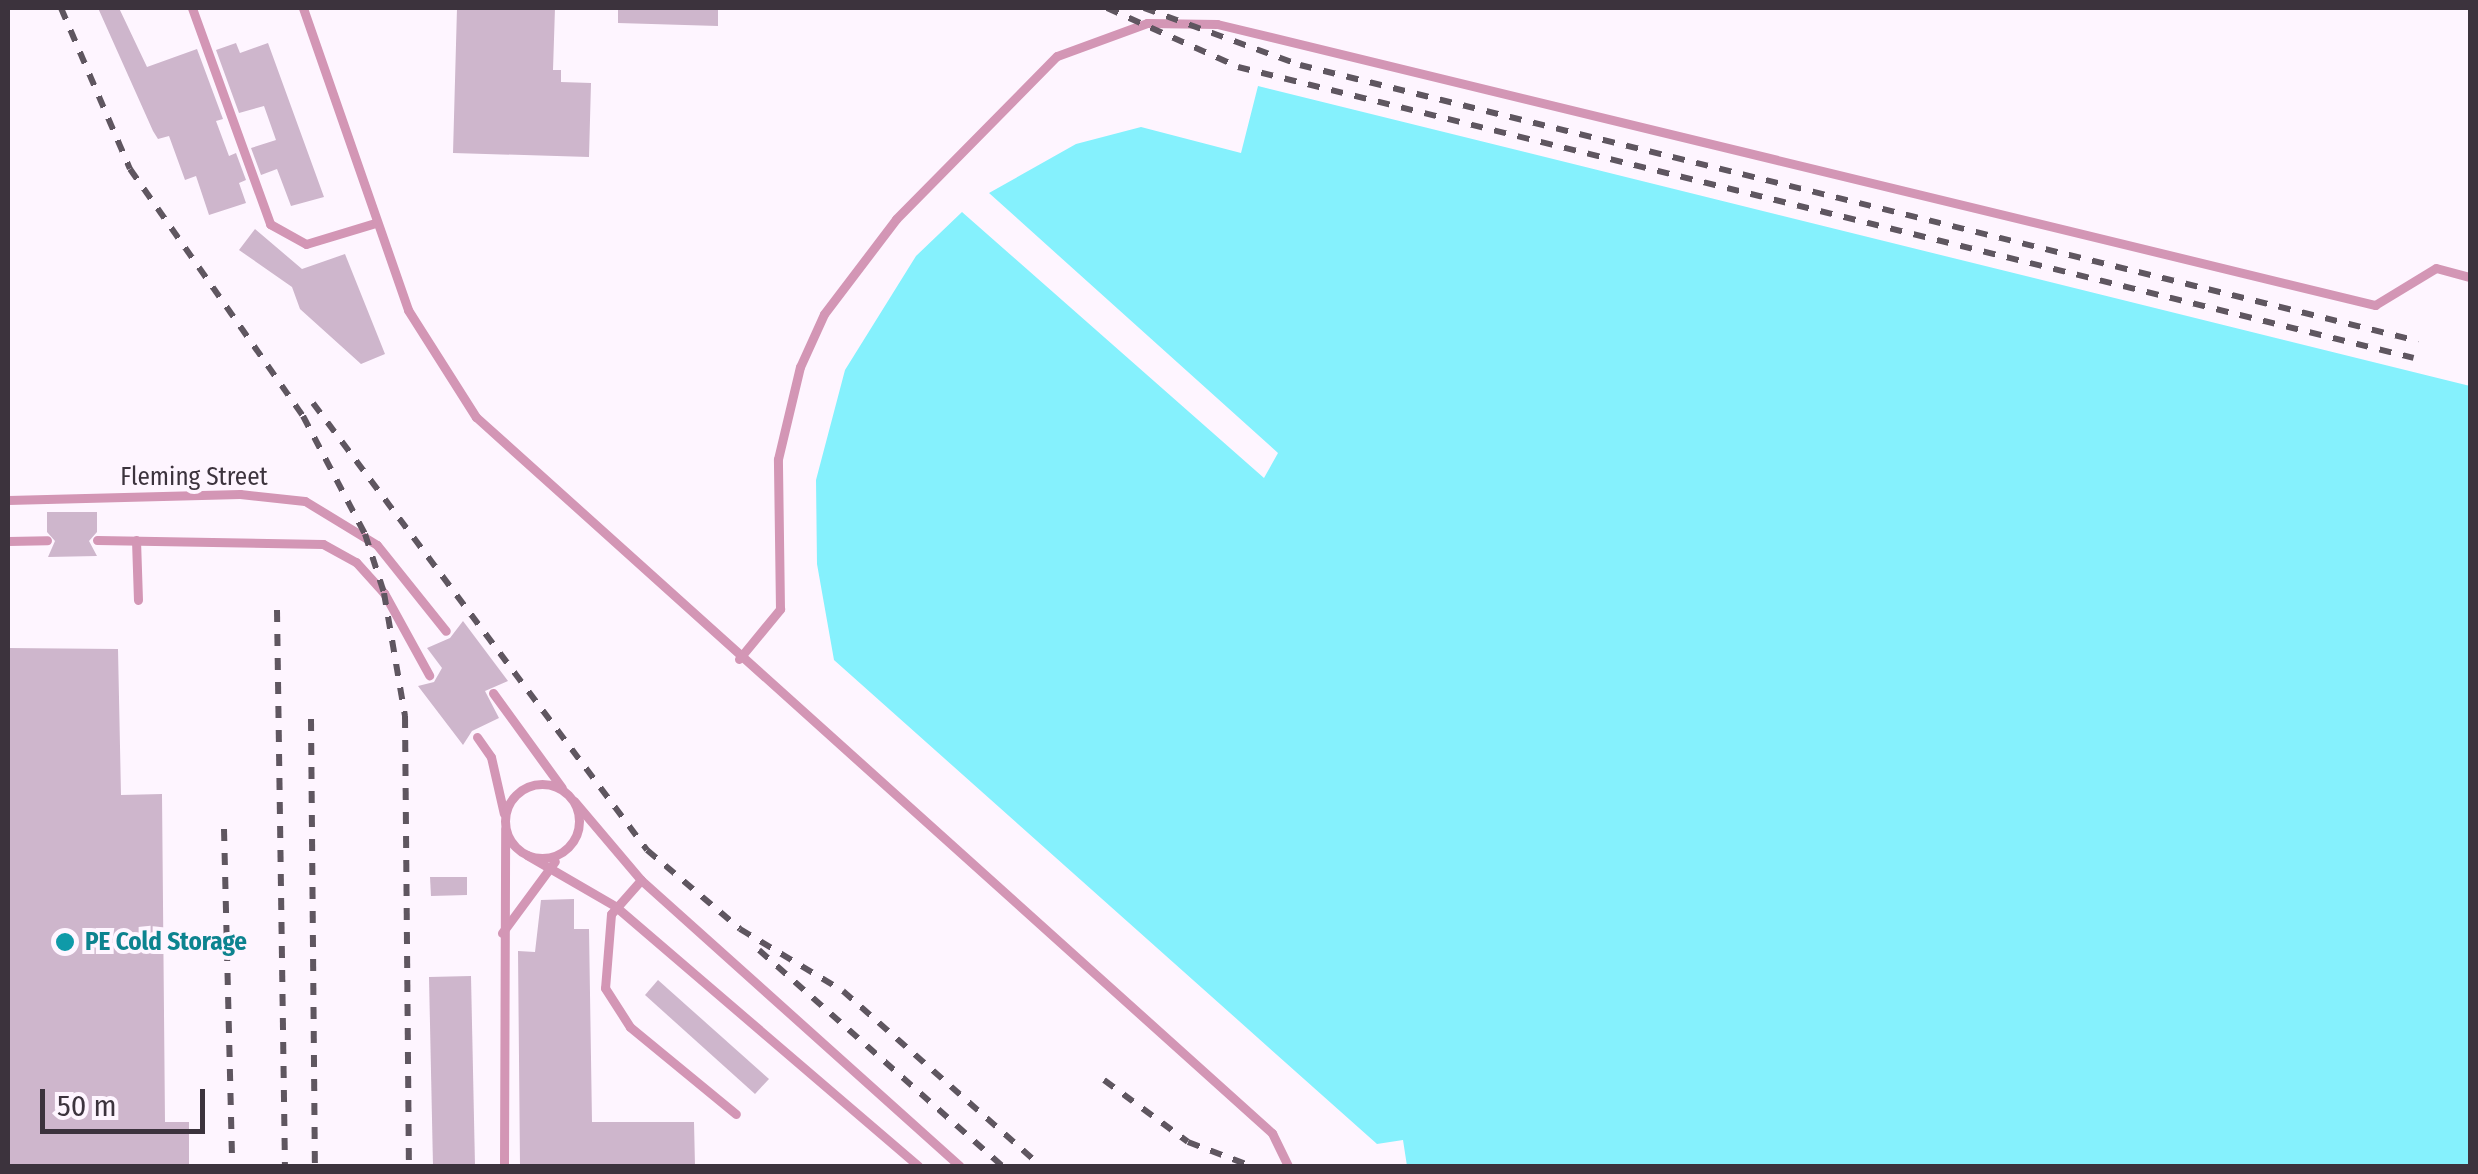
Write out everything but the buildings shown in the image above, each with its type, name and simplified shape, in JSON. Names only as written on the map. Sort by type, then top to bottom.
[{"type":"lane","points":[[192,8],[270,224],[306,244],[374,223]]},
{"type":"lane","points":[[303,8],[374,223],[426,344],[476,417],[739,660],[1272,1134],[1288,1166]]},
{"type":"lane","points":[[739,660],[780,609],[778,459],[800,367],[824,314],[896,219],[1057,56],[1147,23],[1217,24],[2375,305],[2436,268],[2470,277]]},
{"type":"lane","name":"Fleming Street","points":[[8,500],[240,494],[305,501],[378,545],[446,631]]},
{"type":"lane","points":[[8,541],[47,540]]},
{"type":"lane","points":[[97,540],[289,540],[333,548],[356,562],[392,603],[430,675]]},
{"type":"lane","points":[[136,540],[138,600]]},
{"type":"lane","points":[[493,693],[566,792],[641,880],[960,1166]]},
{"type":"lane","points":[[477,738],[490,757],[506,829],[501,936],[504,1166]]},
{"type":"lane","points":[[505,817],[526,787],[550,785],[566,792]]},
{"type":"lane","points":[[501,936],[552,864],[570,846],[579,822],[574,802]]},
{"type":"lane","points":[[506,829],[527,855],[552,864],[615,906],[918,1166]]},
{"type":"lane","points":[[527,855],[550,857],[570,846]]},
{"type":"lane","points":[[641,880],[615,906],[602,970],[611,1002],[630,1027],[736,1114]]},
{"type":"water","points":[[1258,86],[2470,386],[2470,1166],[1407,1166],[1403,1140],[1377,1144],[834,660],[817,564],[816,480],[845,370],[916,256],[962,212],[1264,478],[1278,453],[989,193],[1076,144],[1141,127],[1241,153]]},
{"type":"railway","points":[[61,8],[130,169],[303,416],[365,534],[384,593],[405,716],[409,1166]]},
{"type":"railway","points":[[1107,8],[1238,67],[2414,358]]},
{"type":"railway","points":[[1144,8],[1300,65],[2418,341]]},
{"type":"railway","points":[[313,403],[647,850],[740,929],[843,991],[1041,1166]]},
{"type":"railway","points":[[277,610],[285,1166]]},
{"type":"railway","points":[[311,719],[315,1166]]},
{"type":"railway","points":[[224,829],[232,1166]]},
{"type":"railway","points":[[759,950],[1002,1166]]},
{"type":"railway","points":[[1104,1080],[1188,1142],[1251,1166]]},
{"type":"place","name":"PE Cold Storage","points":[[65,942]]}]
